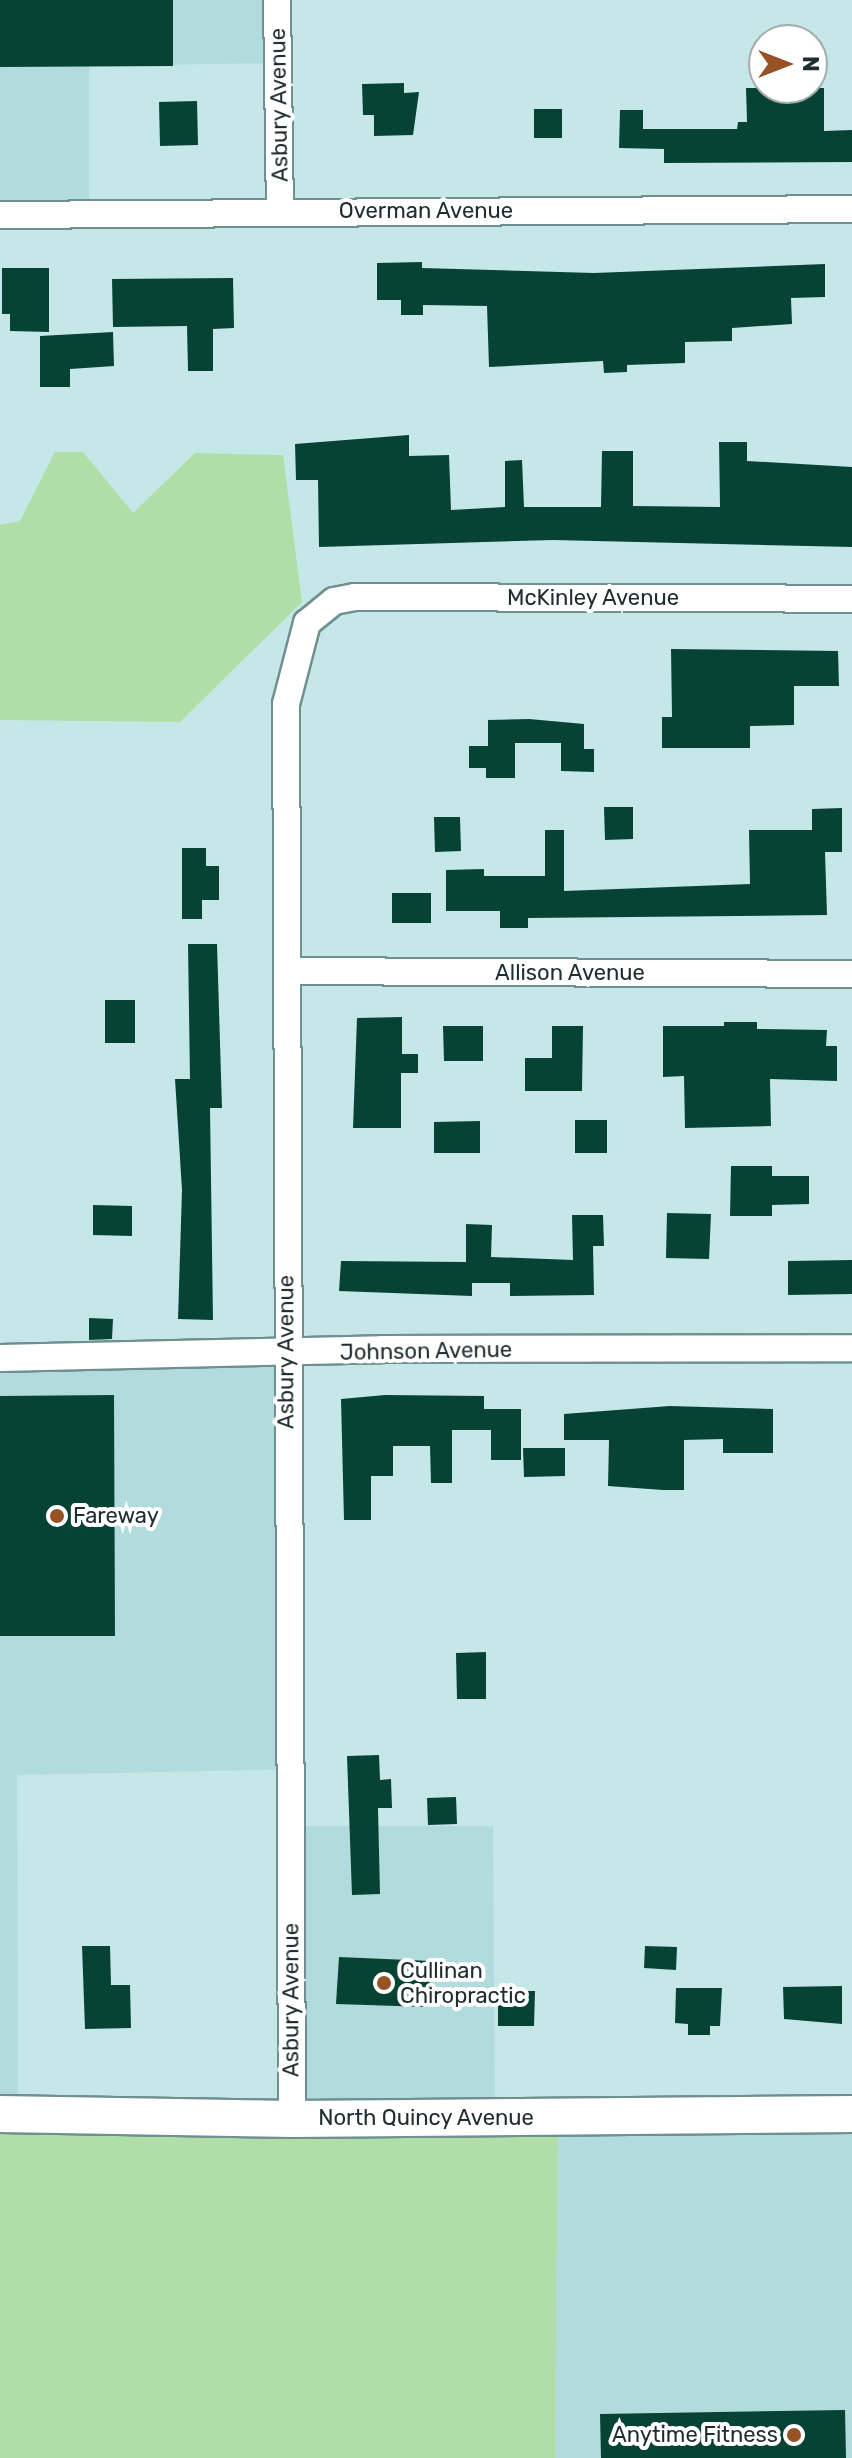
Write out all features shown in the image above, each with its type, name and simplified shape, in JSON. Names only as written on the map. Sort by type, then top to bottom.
[{"type":"main road","name":"North Quincy Avenue","points":[[0,2114],[292,2119],[852,2114]]},
{"type":"street","name":"Asbury Avenue","points":[[277,0],[280,210]]},
{"type":"street","name":"Overman Avenue","points":[[0,215],[280,210],[852,209]]},
{"type":"street","name":"McKinley Avenue","points":[[334,601],[354,597],[852,599]]},
{"type":"street","name":"Asbury Avenue","points":[[292,2119],[285,1355],[286,704],[307,623],[334,601]]},
{"type":"street","name":"Allison Avenue","points":[[287,971],[852,974]]},
{"type":"street","name":"Johnson Avenue","points":[[0,1358],[285,1355],[382,1349],[852,1348]]},
{"type":"shaded area","points":[[0,0],[277,0],[278,63],[89,66],[89,214],[0,215]]},
{"type":"shaded area","points":[[284,1359],[300,1769],[17,1775],[18,2114],[0,2114],[0,1361]]},
{"type":"shaded area","points":[[289,1826],[493,1826],[495,2117],[292,2119]]},
{"type":"shaded area","points":[[852,2113],[852,2458],[555,2458],[558,2117]]},
{"type":"green space","points":[[55,452],[83,452],[133,513],[195,453],[283,455],[302,602],[180,722],[0,720],[0,525],[20,521]]},
{"type":"green space","points":[[0,2114],[558,2117],[555,2458],[0,2458]]},
{"type":"building","points":[[0,0],[173,0],[173,66],[0,67]]},
{"type":"building","points":[[404,83],[404,93],[419,92],[413,135],[374,136],[374,115],[363,115],[362,84]]},
{"type":"building","points":[[746,88],[748,104],[824,104],[824,131],[852,130],[852,162],[664,163],[664,149],[619,148],[620,110],[643,110],[643,129],[737,129],[738,122],[747,122]]},
{"type":"building","points":[[197,101],[198,145],[160,146],[159,102]]},
{"type":"building","points":[[534,109],[562,109],[562,138],[534,138]]},
{"type":"building","points":[[422,262],[422,268],[594,273],[825,264],[825,297],[791,298],[792,324],[732,328],[732,341],[685,342],[685,363],[627,365],[627,372],[604,373],[603,361],[489,367],[487,306],[423,305],[423,315],[401,315],[401,300],[377,300],[377,263]]},
{"type":"building","points":[[2,268],[49,268],[49,332],[10,331],[10,314],[2,314]]},
{"type":"building","points":[[233,278],[234,328],[213,329],[213,371],[188,371],[187,326],[113,327],[112,279]]},
{"type":"building","points":[[113,332],[114,366],[70,369],[70,387],[40,387],[40,336]]},
{"type":"building","points":[[409,435],[409,456],[449,455],[451,510],[505,507],[505,461],[522,460],[524,507],[601,507],[602,451],[633,451],[633,506],[720,507],[719,442],[747,442],[747,461],[852,467],[852,547],[553,540],[319,547],[318,480],[296,480],[295,444]]},
{"type":"building","points":[[671,649],[838,651],[839,686],[794,686],[794,725],[750,726],[750,748],[662,748],[662,717],[672,717]]},
{"type":"building","points":[[529,719],[584,724],[584,749],[594,749],[594,772],[561,771],[561,743],[515,743],[515,778],[486,778],[486,768],[469,768],[469,746],[488,746],[488,720]]},
{"type":"building","points":[[604,807],[633,807],[633,839],[605,840]]},
{"type":"building","points":[[842,808],[842,852],[825,852],[827,915],[528,918],[528,928],[500,928],[500,911],[446,911],[446,870],[484,869],[484,876],[545,876],[545,830],[564,830],[564,891],[750,884],[749,830],[812,830],[812,809]]},
{"type":"building","points":[[434,817],[460,817],[461,851],[435,852]]},
{"type":"building","points":[[182,848],[206,848],[206,866],[219,866],[219,900],[202,900],[202,919],[182,919]]},
{"type":"building","points":[[392,893],[431,893],[431,923],[392,923]]},
{"type":"building","points":[[188,944],[217,944],[222,1108],[210,1108],[213,1320],[178,1319],[182,1190],[175,1079],[190,1079]]},
{"type":"building","points":[[105,1000],[135,1000],[135,1043],[105,1043]]},
{"type":"building","points":[[402,1017],[402,1054],[418,1054],[418,1073],[401,1073],[401,1128],[353,1128],[357,1018]]},
{"type":"building","points":[[724,1022],[757,1022],[757,1029],[827,1030],[826,1046],[837,1046],[837,1081],[770,1079],[771,1126],[685,1128],[684,1076],[663,1077],[663,1026],[724,1026]]},
{"type":"building","points":[[443,1026],[483,1026],[483,1061],[444,1061]]},
{"type":"building","points":[[552,1026],[583,1026],[582,1091],[525,1091],[525,1058],[552,1058]]},
{"type":"building","points":[[575,1120],[607,1120],[607,1153],[575,1153]]},
{"type":"building","points":[[480,1121],[480,1153],[434,1153],[434,1122]]},
{"type":"building","points":[[731,1166],[772,1166],[772,1176],[809,1176],[809,1204],[772,1205],[772,1216],[730,1216]]},
{"type":"building","points":[[93,1205],[132,1206],[132,1236],[93,1235]]},
{"type":"building","points":[[667,1213],[711,1214],[709,1259],[666,1258]]},
{"type":"building","points":[[572,1215],[603,1215],[604,1246],[593,1246],[594,1295],[510,1296],[510,1283],[472,1283],[472,1296],[339,1291],[341,1261],[466,1262],[466,1224],[492,1225],[491,1257],[573,1260]]},
{"type":"building","points":[[852,1260],[852,1294],[788,1295],[788,1261]]},
{"type":"building","points":[[89,1318],[113,1319],[112,1339],[89,1340]]},
{"type":"building","name":"Fareway","points":[[114,1395],[115,1636],[0,1636],[0,1396]]},
{"type":"building","points":[[385,1395],[484,1396],[484,1409],[521,1409],[521,1460],[491,1460],[491,1430],[452,1430],[452,1483],[431,1483],[430,1446],[393,1446],[393,1476],[371,1476],[371,1520],[344,1520],[341,1399]]},
{"type":"building","points":[[670,1406],[773,1409],[773,1453],[723,1453],[723,1439],[684,1440],[684,1490],[663,1490],[608,1486],[609,1440],[564,1440],[564,1414]]},
{"type":"building","points":[[523,1448],[565,1448],[565,1476],[524,1477]]},
{"type":"building","points":[[486,1652],[486,1699],[457,1699],[456,1653]]},
{"type":"building","points":[[379,1755],[380,1780],[391,1779],[392,1808],[378,1808],[380,1894],[352,1895],[347,1756]]},
{"type":"building","points":[[456,1797],[457,1824],[428,1825],[427,1798]]},
{"type":"building","points":[[82,1946],[110,1946],[111,1985],[130,1985],[131,2028],[85,2029]]},
{"type":"building","points":[[645,1946],[677,1947],[676,1970],[644,1968]]},
{"type":"building","name":"Cullinan Chiropractic","points":[[339,1957],[431,1961],[428,2007],[336,2004]]},
{"type":"building","points":[[842,1986],[842,2024],[784,2019],[783,1987]]},
{"type":"building","points":[[676,1988],[722,1988],[720,2026],[710,2026],[710,2035],[688,2035],[688,2024],[675,2023]]},
{"type":"building","points":[[498,1991],[535,1991],[534,2026],[498,2026]]},
{"type":"building","points":[[845,2410],[846,2458],[601,2458],[600,2414]]},
{"type":"place","name":"Fareway","points":[[57,1516]]},
{"type":"place","name":"Cullinan Chiropractic","points":[[384,1983]]},
{"type":"place","name":"Anytime Fitness","points":[[794,2435]]}]
